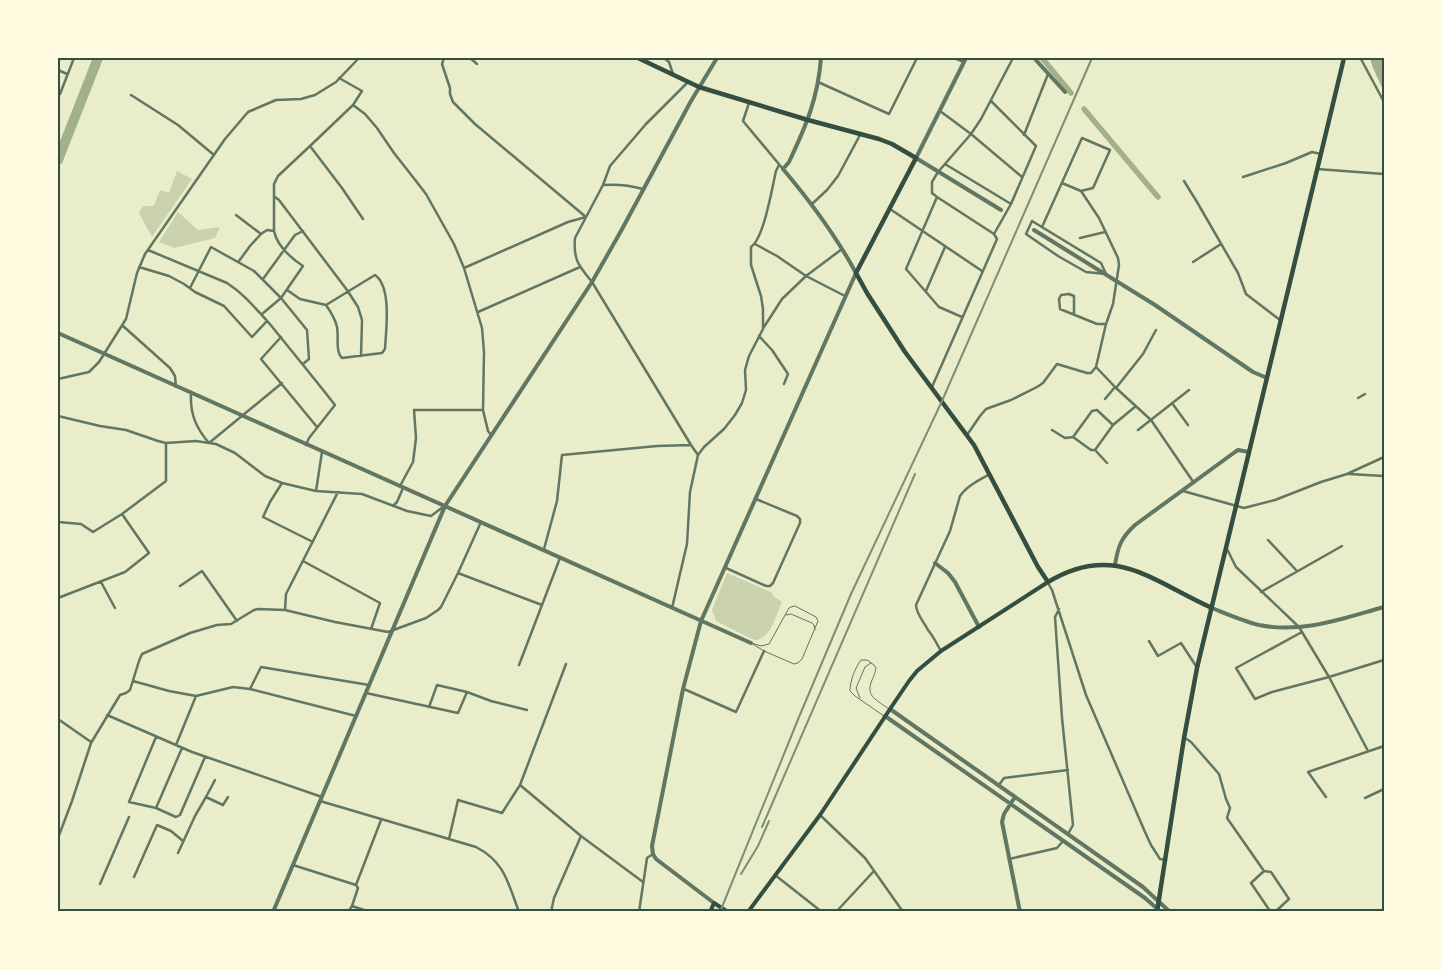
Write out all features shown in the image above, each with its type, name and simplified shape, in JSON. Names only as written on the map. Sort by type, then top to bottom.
[{"type":"main road","points":[[638,58],[699,86],[892,144],[916,158],[856,273],[905,352],[967,434],[990,474],[1026,545],[1048,582]]},
{"type":"main road","points":[[1159,910],[1184,738],[1197,668],[1344,58]]},
{"type":"main road","points":[[750,911],[820,815],[912,677],[941,651],[1060,574],[1086,566],[1115,565],[1126,567],[1140,572],[1212,608]]},
{"type":"main road","points":[[710,912],[714,903],[728,912]]},
{"type":"street","points":[[60,94],[74,58]]},
{"type":"street","points":[[58,378],[89,372],[96,367],[123,326],[139,267],[148,250],[233,128],[248,112],[276,100],[293,100],[309,97],[327,88],[359,58]]},
{"type":"street","points":[[444,58],[442,64],[453,102],[475,124],[586,217]]},
{"type":"street","points":[[470,58],[477,64]]},
{"type":"street","points":[[666,58],[674,75]]},
{"type":"street","points":[[273,912],[445,506],[592,282],[699,86],[717,58]]},
{"type":"street","points":[[783,169],[789,162],[813,106],[820,58]]},
{"type":"street","points":[[818,82],[889,114],[917,58]]},
{"type":"street","points":[[954,58],[964,62]]},
{"type":"street","points":[[966,58],[916,158],[1001,210]]},
{"type":"street","points":[[932,388],[997,239],[994,234],[932,193],[932,182],[938,172],[982,119],[1012,58]]},
{"type":"street","points":[[1034,58],[1064,92]]},
{"type":"street","points":[[1359,58],[1384,102]]},
{"type":"street","points":[[58,70],[68,74]]},
{"type":"street","points":[[1024,135],[1048,74]]},
{"type":"street","points":[[262,314],[282,298],[303,266],[289,257],[278,242],[274,231],[274,184],[278,176],[353,105],[362,91],[339,78]]},
{"type":"street","points":[[688,82],[646,124],[610,166],[603,184],[575,238],[574,254],[580,267],[592,282],[698,455]]},
{"type":"street","points":[[131,95],[178,125],[214,155]]},
{"type":"street","points":[[991,100],[1036,146],[1011,204],[994,234]]},
{"type":"street","points":[[714,903],[660,862],[653,854],[652,846],[683,689],[701,621],[856,273],[812,204],[743,121],[749,102]]},
{"type":"street","points":[[353,105],[365,114],[377,128],[426,194],[454,244],[464,268],[482,328],[484,350],[483,410],[488,431],[492,436]]},
{"type":"street","points":[[940,111],[971,134],[1022,177]]},
{"type":"street","points":[[812,204],[838,176],[861,134]]},
{"type":"street","points":[[1042,227],[1082,138],[1110,150],[1093,188],[1081,191]]},
{"type":"street","points":[[310,146],[363,219]]},
{"type":"street","points":[[1243,177],[1312,152],[1321,154]]},
{"type":"street","points":[[945,164],[1011,204]]},
{"type":"street","points":[[763,329],[763,309],[751,265],[751,246],[755,244],[762,232],[779,165]]},
{"type":"street","points":[[1317,169],[1384,174]]},
{"type":"street","points":[[1184,181],[1238,273],[1246,294],[1281,321]]},
{"type":"street","points":[[967,434],[986,409],[1011,400],[1037,387],[1057,364],[1087,373],[1091,373],[1096,367],[1112,304],[1118,258],[1099,218],[1081,191],[1062,183]]},
{"type":"street","points":[[603,184],[632,185],[644,189]]},
{"type":"street","points":[[275,197],[348,290],[358,307],[362,320],[361,356]]},
{"type":"street","points":[[937,197],[906,269],[939,307],[962,317]]},
{"type":"street","points":[[889,208],[982,271]]},
{"type":"street","points":[[236,215],[261,234]]},
{"type":"street","points":[[464,268],[568,222],[586,217]]},
{"type":"street","points":[[1032,221],[1101,262],[1106,274],[1086,272],[1026,234],[1032,221]]},
{"type":"street","points":[[239,262],[261,234],[267,230],[274,231]]},
{"type":"street","points":[[1034,230],[1106,274],[1253,372],[1267,378]]},
{"type":"street","points":[[263,279],[294,235],[303,231]]},
{"type":"street","points":[[1080,238],[1105,232]]},
{"type":"street","points":[[755,244],[778,256],[806,276],[845,296]]},
{"type":"street","points":[[1193,262],[1221,244]]},
{"type":"street","points":[[190,288],[211,247],[254,271],[282,298],[307,330],[309,359],[303,364]]},
{"type":"street","points":[[926,291],[945,247]]},
{"type":"street","points":[[672,608],[687,544],[690,492],[698,455],[704,446],[724,429],[742,403],[746,390],[745,370],[749,356],[782,299],[806,276],[842,249]]},
{"type":"street","points":[[148,250],[227,282],[236,288],[262,314],[303,364],[335,405],[309,438],[306,445]]},
{"type":"street","points":[[139,267],[170,276],[224,306],[252,337],[267,321]]},
{"type":"street","points":[[478,312],[580,267]]},
{"type":"street","points":[[287,290],[300,299],[326,305],[334,316],[337,327],[338,354],[342,358],[382,353],[385,349],[387,304],[379,278],[375,275],[326,305]]},
{"type":"street","points":[[1074,314],[1074,296],[1069,294],[1061,295],[1059,300],[1060,309],[1097,324],[1106,324]]},
{"type":"street","points":[[123,326],[170,368],[175,376],[176,386]]},
{"type":"street","points":[[1105,399],[1143,354],[1156,330]]},
{"type":"street","points":[[58,333],[751,643]]},
{"type":"street","points":[[759,336],[772,350],[788,374],[784,384]]},
{"type":"street","points":[[281,337],[261,359],[317,427]]},
{"type":"street","points":[[1096,367],[1151,420],[1194,483]]},
{"type":"street","points":[[209,443],[282,383]]},
{"type":"street","points":[[1138,430],[1189,390]]},
{"type":"street","points":[[192,394],[191,403],[197,428],[209,443]]},
{"type":"street","points":[[1358,398],[1365,394]]},
{"type":"street","points":[[1172,403],[1188,425]]},
{"type":"street","points":[[1095,450],[1114,424],[1136,406]]},
{"type":"street","points":[[393,506],[413,462],[416,438],[414,410],[483,410]]},
{"type":"street","points":[[1073,437],[1092,411],[1097,410],[1114,424]]},
{"type":"street","points":[[58,416],[126,430],[158,441],[196,441],[216,444],[235,453],[265,476],[282,483],[316,491],[362,494],[407,511],[431,516],[445,506]]},
{"type":"street","points":[[1052,430],[1065,438],[1073,437],[1091,450],[1095,450],[1107,463]]},
{"type":"street","points":[[58,522],[81,524],[93,532],[122,514],[166,481],[166,442]]},
{"type":"street","points":[[543,550],[557,501],[562,455],[657,446],[691,445]]},
{"type":"street","points":[[1115,565],[1119,544],[1129,531],[1238,450],[1250,452]]},
{"type":"street","points":[[316,491],[322,452]]},
{"type":"street","points":[[1183,490],[1244,508],[1275,500],[1347,474],[1384,457]]},
{"type":"street","points":[[941,651],[916,612],[917,599],[950,531],[960,496],[967,488],[990,474]]},
{"type":"street","points":[[1347,474],[1384,476]]},
{"type":"street","points":[[282,483],[263,517],[314,542]]},
{"type":"street","points":[[285,610],[286,594],[338,492]]},
{"type":"street","points":[[724,567],[770,586],[774,583],[800,523],[800,518],[755,498]]},
{"type":"street","points":[[58,598],[125,572],[149,553],[122,514]]},
{"type":"street","points":[[58,838],[91,743],[120,695],[130,690],[142,654],[190,633],[217,625],[231,624],[258,609],[285,610],[388,632],[426,618],[438,610],[446,598],[481,522]]},
{"type":"street","points":[[1268,540],[1297,572]]},
{"type":"street","points":[[1261,592],[1342,546]]},
{"type":"street","points":[[1226,547],[1236,567],[1301,629],[1329,677],[1368,752]]},
{"type":"street","points":[[519,665],[560,558]]},
{"type":"street","points":[[303,561],[380,603],[371,629]]},
{"type":"street","points":[[935,563],[948,573],[955,582],[979,627]]},
{"type":"street","points":[[180,586],[202,571],[237,621]]},
{"type":"street","points":[[458,573],[542,604]]},
{"type":"street","points":[[101,582],[115,608]]},
{"type":"street","points":[[1048,582],[1059,609],[1086,695],[1144,832],[1160,859],[1166,860]]},
{"type":"street","points":[[1384,607],[1301,629],[1236,668],[1255,699],[1272,692],[1384,660]]},
{"type":"street","points":[[1212,608],[1260,625],[1301,629]]},
{"type":"street","points":[[1059,609],[1055,618],[1074,825],[1068,834]]},
{"type":"street","points":[[1149,642],[1158,656],[1181,643],[1197,668]]},
{"type":"street","points":[[683,689],[736,712],[764,651]]},
{"type":"street","points":[[449,839],[458,800],[502,813],[520,785],[566,664]]},
{"type":"street","points":[[250,689],[261,667],[370,685]]},
{"type":"street","points":[[133,681],[196,696],[233,687],[250,689],[356,716]]},
{"type":"street","points":[[429,706],[437,685],[527,710]]},
{"type":"street","points":[[366,693],[458,713],[467,692]]},
{"type":"street","points":[[176,745],[196,696]]},
{"type":"street","points":[[890,709],[1143,887],[1170,912]]},
{"type":"street","points":[[107,715],[205,757],[322,796]]},
{"type":"street","points":[[885,716],[1159,910]]},
{"type":"street","points":[[58,719],[91,743]]},
{"type":"street","points":[[156,737],[128,802],[156,808],[176,818],[180,816],[205,757]]},
{"type":"street","points":[[1184,738],[1191,742],[1219,774],[1230,808],[1227,818],[1264,871],[1271,872],[1289,899],[1274,912],[1270,911],[1251,884],[1264,871]]},
{"type":"street","points":[[1326,797],[1308,772],[1384,746]]},
{"type":"street","points":[[156,808],[182,748]]},
{"type":"street","points":[[999,785],[1004,778],[1068,770]]},
{"type":"street","points":[[178,853],[195,816],[215,780]]},
{"type":"street","points":[[520,785],[581,836],[643,882]]},
{"type":"street","points":[[1364,798],[1384,789]]},
{"type":"street","points":[[206,797],[222,805],[228,797]]},
{"type":"street","points":[[1015,797],[1004,814],[1002,822],[1020,912]]},
{"type":"street","points":[[320,802],[476,847],[496,860],[506,876],[518,912]]},
{"type":"street","points":[[820,815],[865,858],[904,912]]},
{"type":"street","points":[[100,884],[129,817]]},
{"type":"street","points":[[348,912],[352,906],[358,888],[356,885],[381,820]]},
{"type":"street","points":[[134,877],[157,825],[171,831],[183,841]]},
{"type":"street","points":[[551,912],[554,898],[581,836]]},
{"type":"street","points":[[1009,859],[1057,848],[1063,841]]},
{"type":"street","points":[[1082,855],[1088,848]]},
{"type":"street","points":[[639,912],[647,858],[653,854]]},
{"type":"street","points":[[292,865],[356,885]]},
{"type":"street","points":[[836,912],[874,871]]},
{"type":"street","points":[[775,875],[822,912]]},
{"type":"street","points":[[352,906],[370,912]]},
{"type":"lane","points":[[794,606],[817,618],[818,624],[802,659],[796,664],[764,651],[751,643],[761,646],[769,644],[789,608],[794,606]]},
{"type":"lane","points":[[784,617],[788,614],[793,614],[812,623],[815,630]]},
{"type":"lane","points":[[885,716],[850,691],[851,682],[859,662],[863,659],[872,662],[876,668],[869,689],[870,694],[890,709]]},
{"type":"lane","points":[[860,699],[856,688],[865,667],[872,662]]},
{"type":"shaded area","points":[[1370,58],[1384,58],[1384,92],[1373,68]]},
{"type":"shaded area","points":[[177,171],[192,179],[152,237],[139,213],[143,206],[154,206],[160,190],[169,193]]},
{"type":"shaded area","points":[[178,212],[198,230],[220,227],[215,238],[174,248],[159,242]]},
{"type":"shaded area","points":[[727,573],[773,593],[772,595],[782,602],[772,626],[760,639],[754,640],[716,621],[712,610]]},
{"type":"waterway","points":[[58,160],[98,58]]},
{"type":"waterway","points":[[1042,58],[1071,93]]},
{"type":"waterway","points":[[1084,109],[1158,197]]},
{"type":"railway","points":[[720,912],[851,594],[942,401],[1092,58]]},
{"type":"railway","points":[[762,827],[915,474]]},
{"type":"railway","points":[[741,874],[758,846],[769,821]]}]
